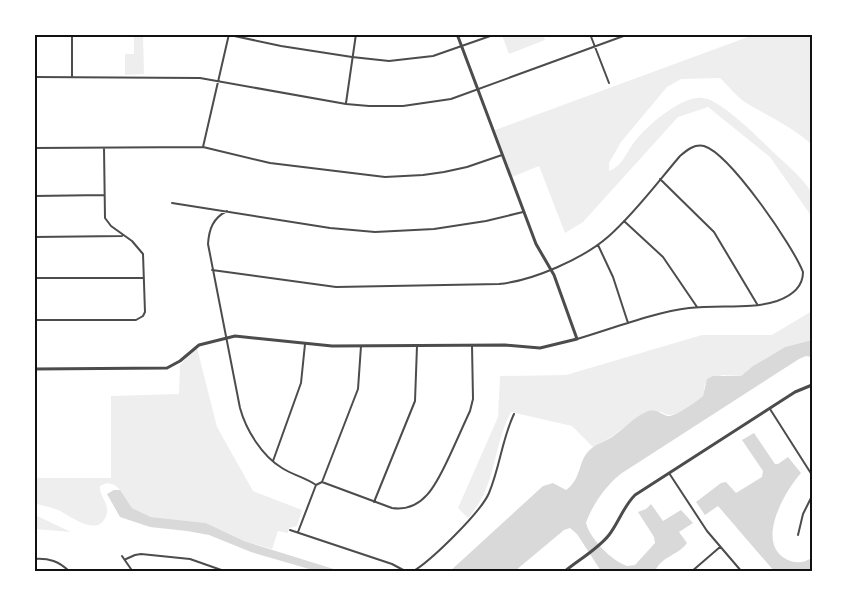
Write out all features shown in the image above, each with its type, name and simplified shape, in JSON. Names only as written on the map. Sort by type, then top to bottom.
[{"type":"street","points":[[72,34],[72,77]]},
{"type":"street","points":[[346,104],[356,34]]},
{"type":"street","points":[[457,34],[538,251],[551,270],[577,339]]},
{"type":"street","points":[[203,147],[228,35],[377,60],[418,59],[462,47],[496,34]]},
{"type":"street","points":[[590,34],[609,83]]},
{"type":"street","points":[[34,77],[181,77],[218,81],[346,104],[384,107],[423,105],[478,91],[629,34]]},
{"type":"street","points":[[34,369],[167,368],[180,362],[199,345],[227,337],[243,336],[306,344],[505,345],[540,348],[678,310],[758,304],[784,298],[797,289],[803,272],[762,204],[726,164],[707,147],[696,146],[690,148],[624,220],[598,244],[551,270],[527,280],[509,284],[355,288],[323,286],[212,270]]},
{"type":"street","points":[[34,148],[203,147],[270,163],[385,177],[444,172],[502,155]]},
{"type":"street","points":[[34,320],[136,320],[145,312],[143,254],[137,245],[111,226],[105,218],[104,148]]},
{"type":"street","points":[[660,179],[714,232],[758,304]]},
{"type":"street","points":[[34,196],[104,195]]},
{"type":"street","points":[[172,203],[330,228],[386,232],[434,229],[486,221],[523,212]]},
{"type":"street","points":[[227,211],[216,218],[210,230],[208,244],[242,416],[253,436],[273,461],[285,470],[316,485]]},
{"type":"street","points":[[624,220],[663,257],[698,307]]},
{"type":"street","points":[[34,237],[124,236]]},
{"type":"street","points":[[598,244],[614,277],[629,324]]},
{"type":"street","points":[[34,278],[144,278]]},
{"type":"street","points":[[273,461],[301,383],[306,344]]},
{"type":"street","points":[[322,482],[392,508],[406,508],[422,499],[436,484],[472,406],[472,345]]},
{"type":"street","points":[[298,532],[316,485],[322,482],[358,390],[361,346]]},
{"type":"street","points":[[374,502],[415,401],[417,346]]},
{"type":"street","points":[[566,571],[601,543],[613,529],[627,503],[635,495],[795,392],[813,385]]},
{"type":"street","points":[[770,409],[813,475]]},
{"type":"street","points":[[412,572],[470,520],[485,501],[513,414]]},
{"type":"street","points":[[669,473],[701,522],[742,572]]},
{"type":"street","points":[[798,535],[803,514],[813,496]]},
{"type":"street","points":[[290,530],[392,564],[407,572]]},
{"type":"street","points":[[691,572],[720,547]]},
{"type":"street","points":[[126,559],[141,554],[190,559],[227,572]]},
{"type":"street","points":[[122,556],[133,572]]},
{"type":"street","points":[[34,559],[59,562],[70,572]]},
{"type":"shaded area","points":[[756,34],[812,35],[812,145],[790,128],[744,101],[720,78],[681,79],[667,87],[621,142],[609,163],[609,171],[621,162],[648,127],[666,112],[685,101],[703,98],[718,104],[737,118],[799,176],[812,194],[812,217],[770,157],[708,107],[678,117],[583,222],[565,233],[539,166],[512,177],[495,130]]},
{"type":"shaded area","points":[[134,35],[143,35],[144,74],[125,75],[125,54],[134,54]]},
{"type":"shaded area","points":[[502,35],[543,35],[545,40],[509,54]]},
{"type":"shaded area","points":[[812,311],[812,340],[785,347],[741,376],[722,375],[705,384],[703,396],[677,413],[667,415],[662,412],[644,413],[593,447],[572,426],[511,412],[500,439],[489,480],[477,506],[468,518],[458,508],[498,417],[500,376],[566,375],[702,335],[772,335]]},
{"type":"shaded area","points":[[812,340],[812,357],[806,356],[799,359],[622,473],[601,495],[586,523],[588,529],[602,549],[627,566],[635,565],[655,543],[654,537],[638,512],[651,504],[663,521],[681,510],[693,523],[679,532],[687,543],[662,562],[655,571],[601,571],[577,534],[570,528],[564,530],[515,571],[449,572],[543,486],[553,483],[566,490],[575,480],[587,452],[642,414],[657,411],[667,416],[675,414],[703,396],[707,379],[713,376],[741,376],[785,347]]},
{"type":"shaded area","points":[[197,348],[217,427],[253,491],[302,510],[297,526],[289,528],[288,533],[278,531],[272,549],[244,541],[206,523],[151,517],[132,508],[115,485],[107,483],[100,486],[107,513],[98,525],[85,524],[58,510],[35,503],[34,478],[111,478],[111,396],[179,394],[180,365]]},
{"type":"shaded area","points":[[754,433],[775,464],[788,457],[801,473],[794,481],[776,516],[773,541],[777,551],[789,561],[799,562],[812,558],[812,571],[774,571],[718,506],[705,515],[696,502],[721,483],[726,482],[736,493],[762,477],[763,471],[742,440]]},
{"type":"shaded area","points":[[120,490],[132,508],[151,517],[206,523],[244,541],[340,571],[316,571],[251,552],[209,535],[150,527],[120,517],[107,494]]},
{"type":"shaded area","points":[[35,515],[71,532],[35,529]]}]
